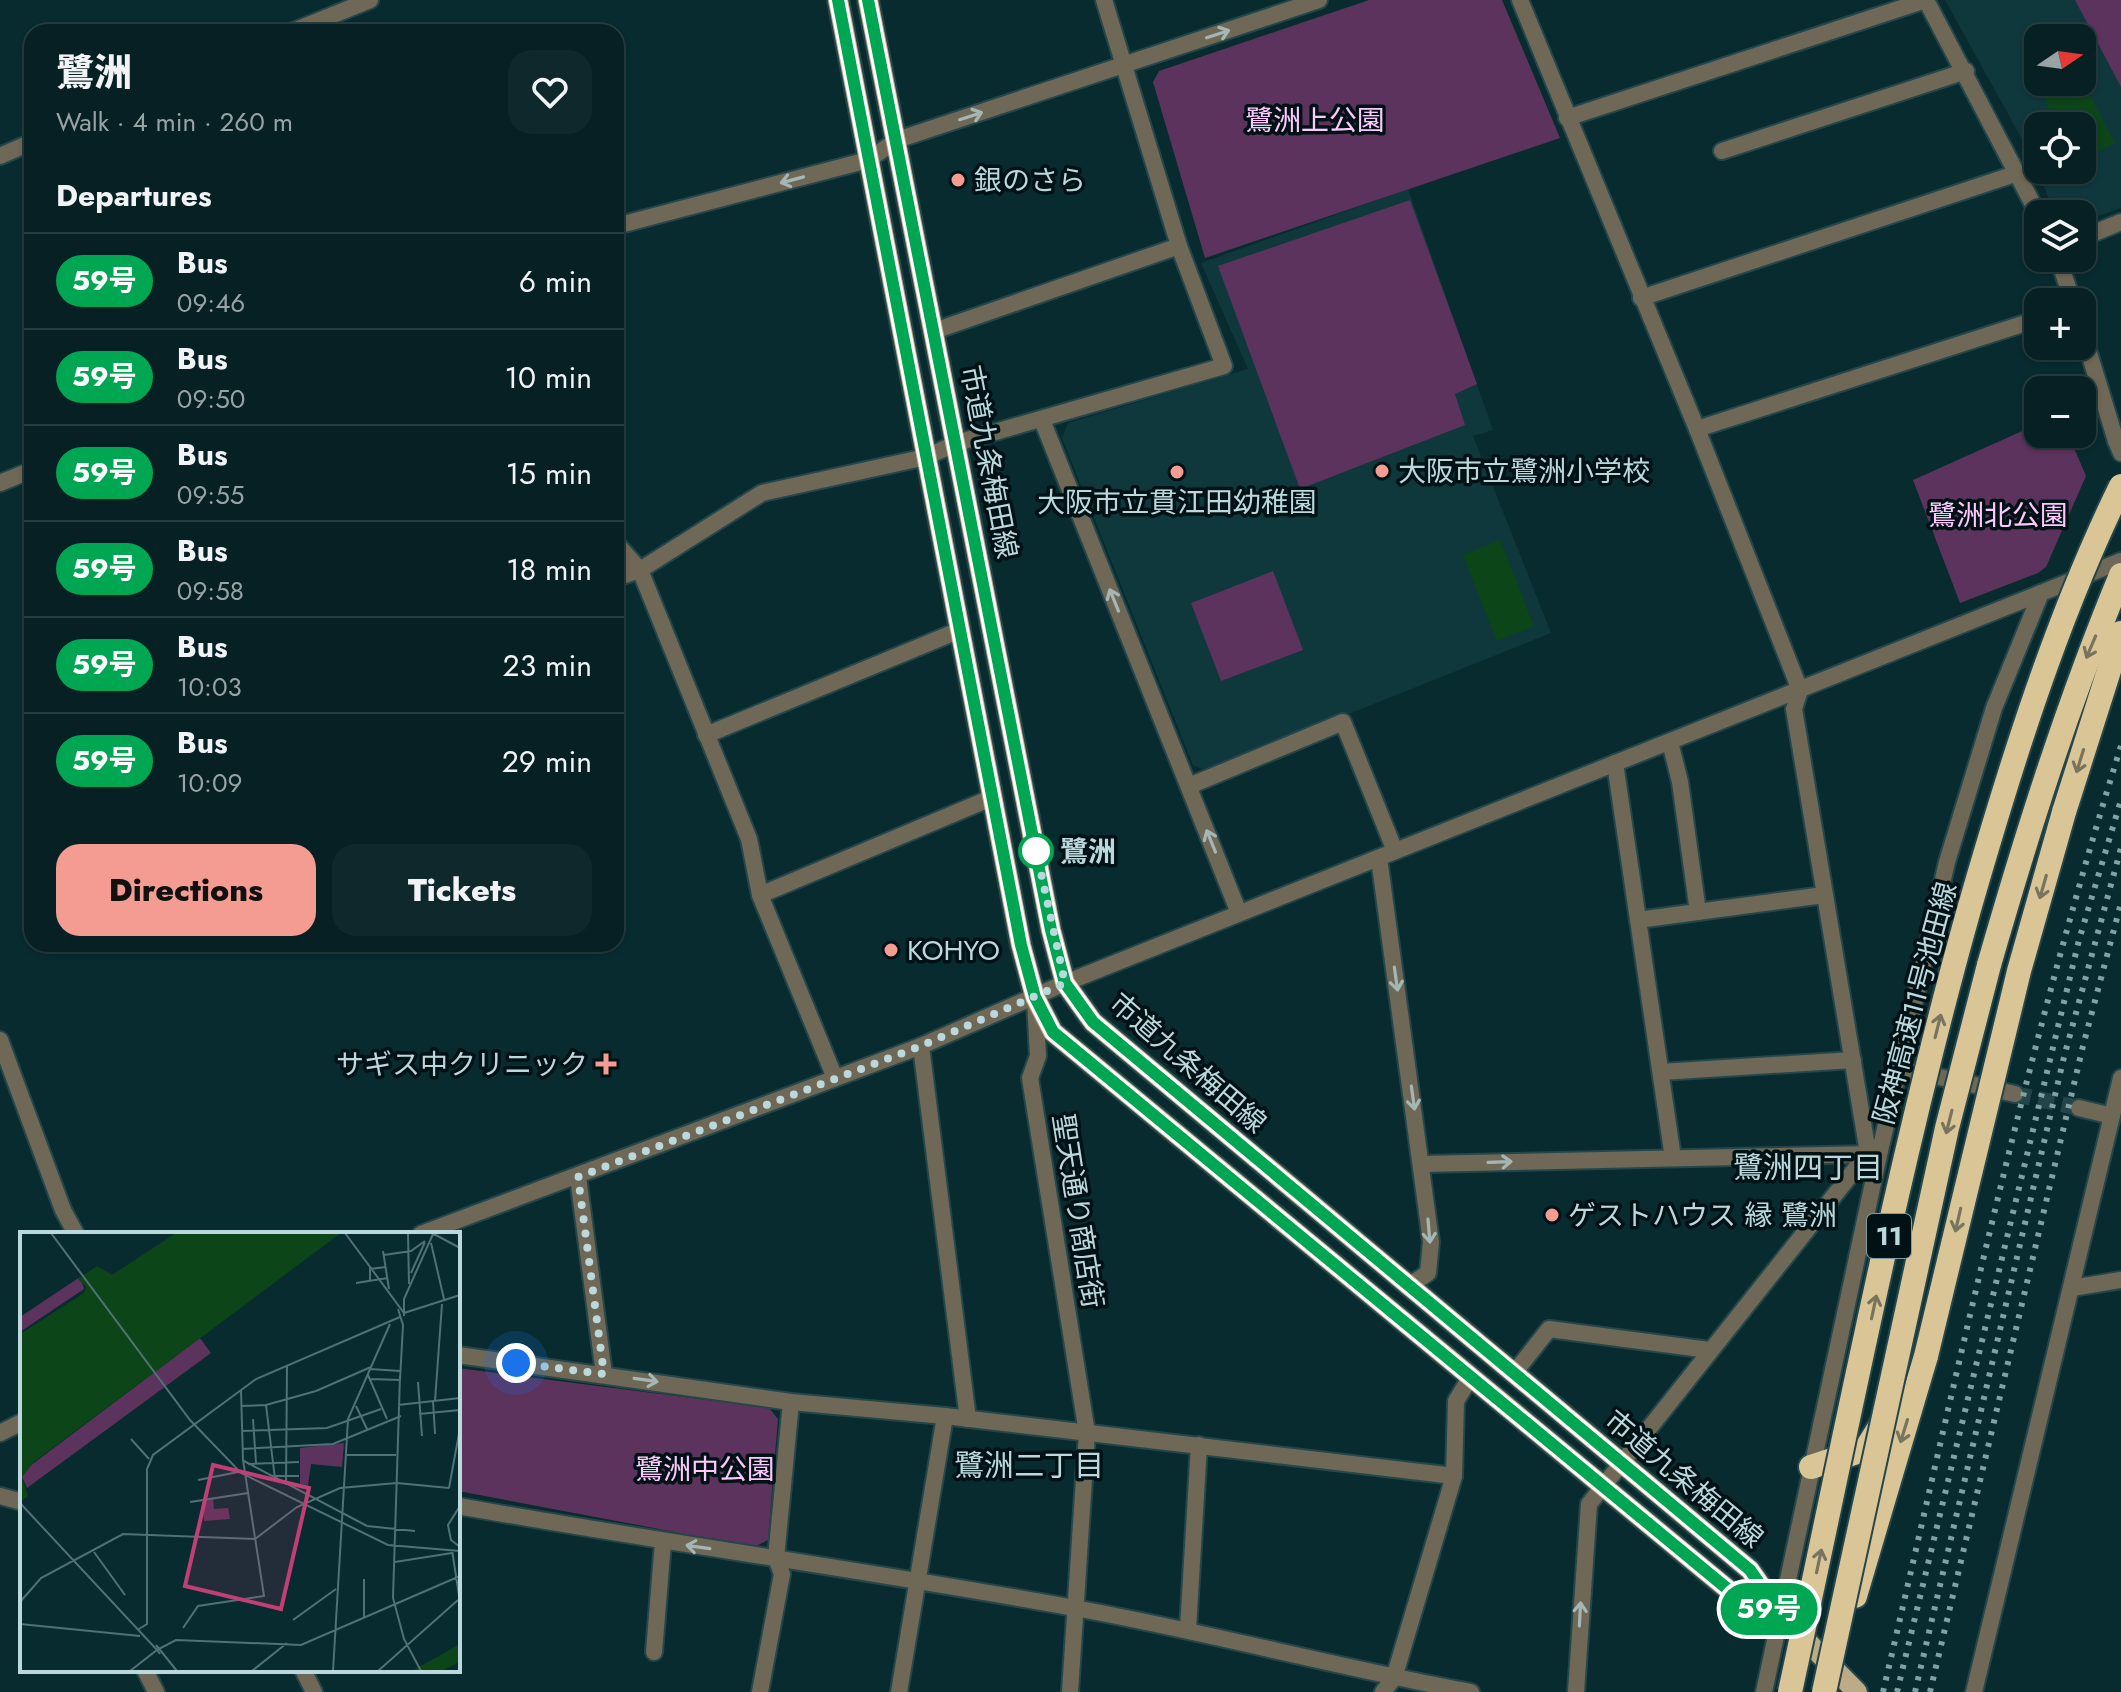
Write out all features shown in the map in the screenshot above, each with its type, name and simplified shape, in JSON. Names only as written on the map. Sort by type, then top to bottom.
[{"type":"highway","name":"阪神高速11号池田線","points":[[1790,1692],[1914,1122],[1952,972],[2005,783],[2068,608],[2121,486]]},
{"type":"highway","name":"11","points":[[1824,1692],[1947,1128],[1989,965],[2037,800],[2083,666],[2121,575]]},
{"type":"highway","name":"11","points":[[1834,1666],[1926,1356],[2019,971],[2064,812],[2121,633]]},
{"type":"highway","points":[[1811,1467],[1866,1449],[1926,1356]]},
{"type":"main road","name":"市道九条梅田線","points":[[838,0],[991,798],[1035,997],[1053,1032],[1730,1591],[1782,1616]]},
{"type":"main road","name":"市道九条梅田線","points":[[868,0],[1051,930],[1065,983],[1093,1022],[1750,1570],[1782,1616],[1857,1692]]},
{"type":"street","points":[[322,24],[370,0]]},
{"type":"street","points":[[624,575],[640,570],[739,504],[762,493],[926,457],[957,443],[1224,366],[1179,246],[1104,0]]},
{"type":"street","points":[[624,224],[868,160],[897,140],[1319,0]]},
{"type":"street","points":[[1520,0],[1697,429],[1800,690],[1794,709],[1853,1060],[1873,1154]]},
{"type":"street","points":[[1567,118],[1926,0],[2031,200]]},
{"type":"street","points":[[1722,151],[1966,71]]},
{"type":"street","points":[[0,156],[24,146]]},
{"type":"street","points":[[1641,298],[2018,173]]},
{"type":"street","points":[[2096,232],[2121,222]]},
{"type":"street","points":[[934,331],[1179,246]]},
{"type":"street","points":[[1697,429],[2024,324]]},
{"type":"street","points":[[2091,360],[2119,447]]},
{"type":"street","points":[[1042,420],[1239,913]]},
{"type":"street","points":[[0,483],[24,473]]},
{"type":"street","points":[[624,552],[640,570],[749,839],[760,895],[835,1078]]},
{"type":"street","points":[[427,1232],[921,1046],[1065,983],[2121,561]]},
{"type":"street","points":[[1764,1692],[1782,1616],[1873,1154],[1899,1068],[1952,847],[1994,708],[2041,593]]},
{"type":"street","points":[[706,735],[960,630]]},
{"type":"street","points":[[1189,786],[1343,722],[1387,854],[1431,1242],[1428,1273],[1407,1287]]},
{"type":"street","points":[[1670,742],[1680,782],[1698,912]]},
{"type":"street","points":[[1615,763],[1673,1158]]},
{"type":"street","points":[[760,895],[991,798]]},
{"type":"street","points":[[1638,920],[1824,895]]},
{"type":"street","name":"聖天通り商店街","points":[[1035,997],[1038,1056],[1030,1078],[1087,1433],[1070,1692]]},
{"type":"street","points":[[0,1040],[63,1210],[75,1232]]},
{"type":"street","points":[[921,1046],[968,1419]]},
{"type":"street","points":[[1661,1072],[1853,1060]]},
{"type":"street","points":[[1899,1068],[2015,1094]]},
{"type":"street","points":[[1974,1692],[2120,1085]]},
{"type":"street","points":[[2079,1108],[2112,1116]]},
{"type":"street","points":[[1422,1164],[1873,1154]]},
{"type":"street","points":[[1576,1692],[1589,1504],[1709,1350],[1873,1154]]},
{"type":"street","points":[[578,1177],[604,1374]]},
{"type":"street","points":[[2072,1288],[2121,1280]]},
{"type":"street","points":[[1515,1372],[1549,1329],[1709,1350]]},
{"type":"street","points":[[460,1355],[791,1402],[945,1416],[1454,1476]]},
{"type":"street","points":[[1383,1692],[1394,1678],[1454,1476],[1456,1401],[1470,1378]]},
{"type":"street","points":[[760,1692],[782,1574],[776,1558],[791,1402]]},
{"type":"street","points":[[899,1692],[920,1583],[945,1416]]},
{"type":"street","points":[[0,1433],[20,1423]]},
{"type":"street","points":[[1188,1629],[1199,1445]]},
{"type":"street","points":[[0,1496],[20,1501]]},
{"type":"street","points":[[460,1506],[1075,1608],[1188,1629],[1394,1678],[1471,1692]]},
{"type":"street","points":[[654,1652],[663,1542]]},
{"type":"street","points":[[146,1672],[156,1692]]},
{"type":"street","points":[[304,1672],[314,1692]]},
{"type":"shaded area","points":[[1945,0],[2121,0],[2121,208],[2096,217],[2096,200],[2049,200],[2043,184],[2096,184],[2096,112],[2024,112],[2024,143]]},
{"type":"shaded area","points":[[2042,96],[2090,96],[2115,143],[2096,153],[2096,112],[2051,112]]},
{"type":"shaded area","name":"大阪市立鷺洲小学校","points":[[1408,189],[1493,430],[1473,436],[1551,633],[1206,771],[1193,765],[1062,438],[1068,423],[1248,369],[1201,263]]},
{"type":"shaded area","points":[[1500,540],[1534,626],[1497,641],[1463,555]]},
{"type":"green space","name":"鷺洲上公園","points":[[1369,0],[1502,0],[1560,138],[1205,258],[1153,82],[1159,71]]},
{"type":"green space","points":[[2075,0],[2121,0],[2121,87],[2096,40],[2096,24],[2088,24]]},
{"type":"green space","points":[[1410,200],[1477,384],[1455,394],[1465,425],[1300,489],[1218,266]]},
{"type":"green space","name":"鷺洲北公園","points":[[2024,430],[2024,448],[2074,448],[2086,476],[2046,567],[2038,573],[1960,603],[1913,480]]},
{"type":"green space","points":[[1273,571],[1303,650],[1221,681],[1191,603]]},
{"type":"green space","name":"鷺洲中公園","points":[[460,1368],[769,1408],[778,1419],[768,1540],[754,1547],[460,1491]]},
{"type":"tunnel","points":[[2015,1094],[2079,1108]]},
{"type":"railway","points":[[1883,1692],[2023,1098],[2053,980],[2121,746]]},
{"type":"railway","points":[[1897,1692],[2079,940],[2121,800]]},
{"type":"railway","points":[[1915,1692],[2064,1057],[2121,848]]},
{"type":"railway","points":[[1930,1692],[2083,1046],[2121,903]]},
{"type":"bus line","name":"59号","points":[[838,0],[1021,945],[1035,997],[1053,1032],[1158,1122],[1730,1591],[1782,1616],[1750,1570],[1093,1022],[1065,983],[1051,930],[868,0]]},
{"type":"place","name":"銀のさら","points":[[958,180]]},
{"type":"place","name":"大阪市立鷺洲小学校","points":[[1382,471]]},
{"type":"place","name":"大阪市立貫江田幼稚園","points":[[1177,472]]},
{"type":"place","name":"鷺洲","points":[[1036,851]]},
{"type":"place","name":"KOHYO","points":[[891,950]]},
{"type":"place","name":"サギス中クリニック","points":[[606,1064]]},
{"type":"place","name":"ゲストハウス 縁 鷺洲","points":[[1552,1215]]},
{"type":"district","name":"鷺洲四丁目","points":[[1808,1167]]},
{"type":"district","name":"鷺洲二丁目","points":[[1029,1465]]},
{"type":"route","points":[[516,1363],[604,1374],[578,1177],[921,1046],[1065,983],[1051,930],[1033,836],[1036,851]]}]
